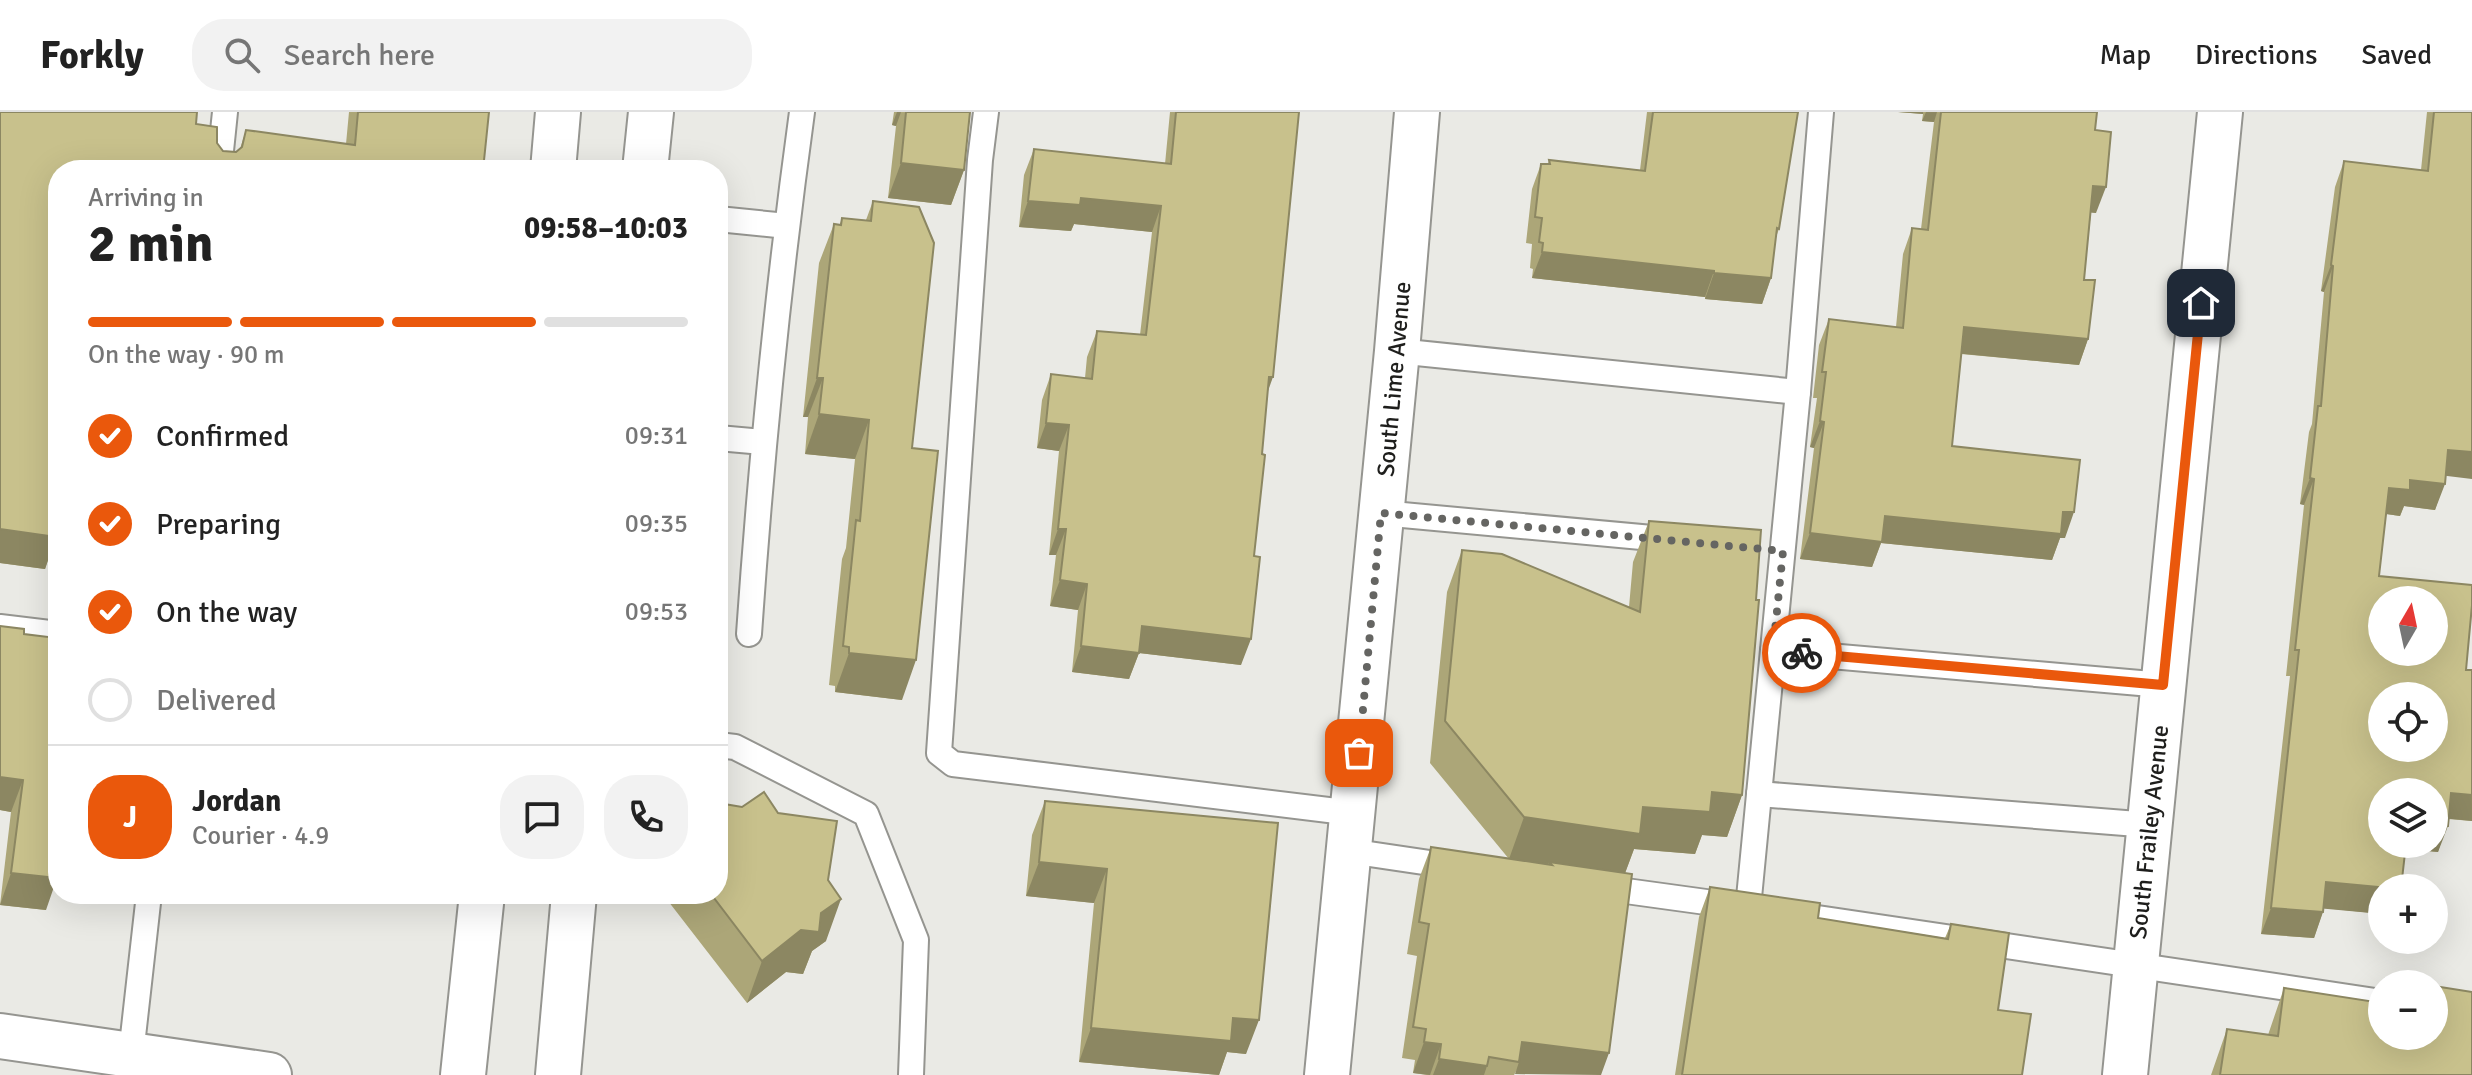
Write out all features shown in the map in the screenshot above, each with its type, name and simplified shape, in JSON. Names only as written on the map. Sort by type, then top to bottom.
[{"type":"street","points":[[554,160],[558,112]]},
{"type":"street","points":[[646,160],[651,112]]},
{"type":"street","name":"South Lime Avenue","points":[[1327,1075],[1417,112]]},
{"type":"street","name":"South Frailey Avenue","points":[[2125,1075],[2220,112]]},
{"type":"street","points":[[463,1075],[481,904]]},
{"type":"street","points":[[558,1075],[573,904]]},
{"type":"street","points":[[0,1036],[130,1064],[269,1075]]},
{"type":"lane","points":[[220,160],[225,112]]},
{"type":"lane","points":[[749,634],[763,442],[802,112]]},
{"type":"lane","points":[[986,112],[980,160],[939,753],[953,764],[1351,832],[1487,871]]},
{"type":"lane","points":[[1579,884],[1756,910],[1759,794],[1773,651],[1772,550],[1798,392],[1821,112]]},
{"type":"lane","points":[[728,220],[787,226]]},
{"type":"lane","points":[[1397,351],[1798,392]]},
{"type":"lane","points":[[728,439],[763,442]]},
{"type":"lane","points":[[1381,513],[1704,543]]},
{"type":"lane","points":[[0,627],[48,633]]},
{"type":"lane","points":[[1773,651],[2163,685]]},
{"type":"lane","points":[[728,746],[866,814],[916,940],[911,1075]]},
{"type":"lane","points":[[1759,794],[2150,825]]},
{"type":"lane","points":[[130,1064],[148,904]]},
{"type":"lane","points":[[1794,915],[2368,1000]]},
{"type":"building","points":[[0,112],[197,112],[196,124],[217,127],[217,143],[223,151],[236,152],[242,147],[246,130],[355,145],[358,112],[489,112],[484,160],[48,160],[48,536],[0,529]]},
{"type":"building","points":[[906,112],[970,112],[964,170],[901,163]]},
{"type":"building","points":[[1176,112],[1299,112],[1273,377],[1269,377],[1262,454],[1265,455],[1254,556],[1260,557],[1251,639],[1142,626],[1139,653],[1081,646],[1087,584],[1060,580],[1066,529],[1058,529],[1069,425],[1046,423],[1051,374],[1092,379],[1097,331],[1146,335],[1161,206],[1081,198],[1080,205],[1028,201],[1034,149],[1171,164]]},
{"type":"building","points":[[1653,112],[1798,112],[1771,278],[1542,252],[1543,243],[1539,242],[1542,218],[1535,217],[1541,164],[1550,164],[1549,160],[1645,171]]},
{"type":"building","points":[[1941,112],[2097,112],[2095,130],[2111,132],[2106,187],[2093,186],[2084,280],[2095,280],[2088,339],[1964,327],[1952,446],[2080,460],[2074,512],[2063,512],[2061,534],[1885,516],[1882,542],[1810,533],[1824,422],[1820,421],[1826,372],[1822,372],[1829,319],[1903,328],[1912,228],[1928,230]]},
{"type":"building","points":[[2434,112],[2472,112],[2472,452],[2448,450],[2445,484],[2410,480],[2410,490],[2389,488],[2379,576],[2472,585],[2466,670],[2472,670],[2472,795],[2451,793],[2448,826],[2448,778],[2368,778],[2368,858],[2404,858],[2403,874],[2368,874],[2368,886],[2326,882],[2323,912],[2271,908],[2299,650],[2295,650],[2314,479],[2310,478],[2318,406],[2321,406],[2331,265],[2344,161],[2428,171]]},
{"type":"building","points":[[873,201],[919,207],[934,243],[912,448],[938,451],[916,660],[849,653],[849,647],[843,646],[856,520],[860,521],[869,420],[819,414],[823,378],[817,378],[834,224],[841,225],[842,218],[871,221]]},
{"type":"building","points":[[1649,521],[1761,530],[1756,600],[1759,600],[1742,795],[1712,792],[1710,812],[1643,807],[1640,834],[1524,817],[1445,721],[1462,550],[1502,554],[1640,612]]},
{"type":"building","points":[[0,626],[24,629],[24,634],[48,637],[48,877],[11,873],[23,780],[0,777]]},
{"type":"building","points":[[764,792],[778,813],[837,821],[828,880],[841,899],[821,913],[819,932],[801,930],[762,961],[719,904],[728,904],[728,805],[742,807]]},
{"type":"building","points":[[1045,801],[1278,823],[1259,1020],[1233,1018],[1231,1041],[1091,1028],[1107,869],[1039,862]]},
{"type":"building","points":[[1431,847],[1632,874],[1609,1053],[1522,1042],[1519,1062],[1489,1057],[1487,1066],[1439,1059],[1441,1044],[1424,1042],[1426,1029],[1413,1027],[1429,924],[1419,922]]},
{"type":"building","points":[[1710,887],[1820,903],[1818,918],[1948,939],[1951,924],[2009,933],[1998,1010],[2031,1014],[2022,1075],[1682,1075]]},
{"type":"building","points":[[2284,988],[2368,1001],[2368,1050],[2448,1050],[2448,988],[2472,992],[2472,1075],[2220,1075],[2227,1029],[2278,1036]]},
{"type":"way so far","points":[[1359,753],[1381,513],[1783,551],[1773,651],[1802,653]]},
{"type":"route","points":[[1802,653],[2163,685],[2201,303]]}]
